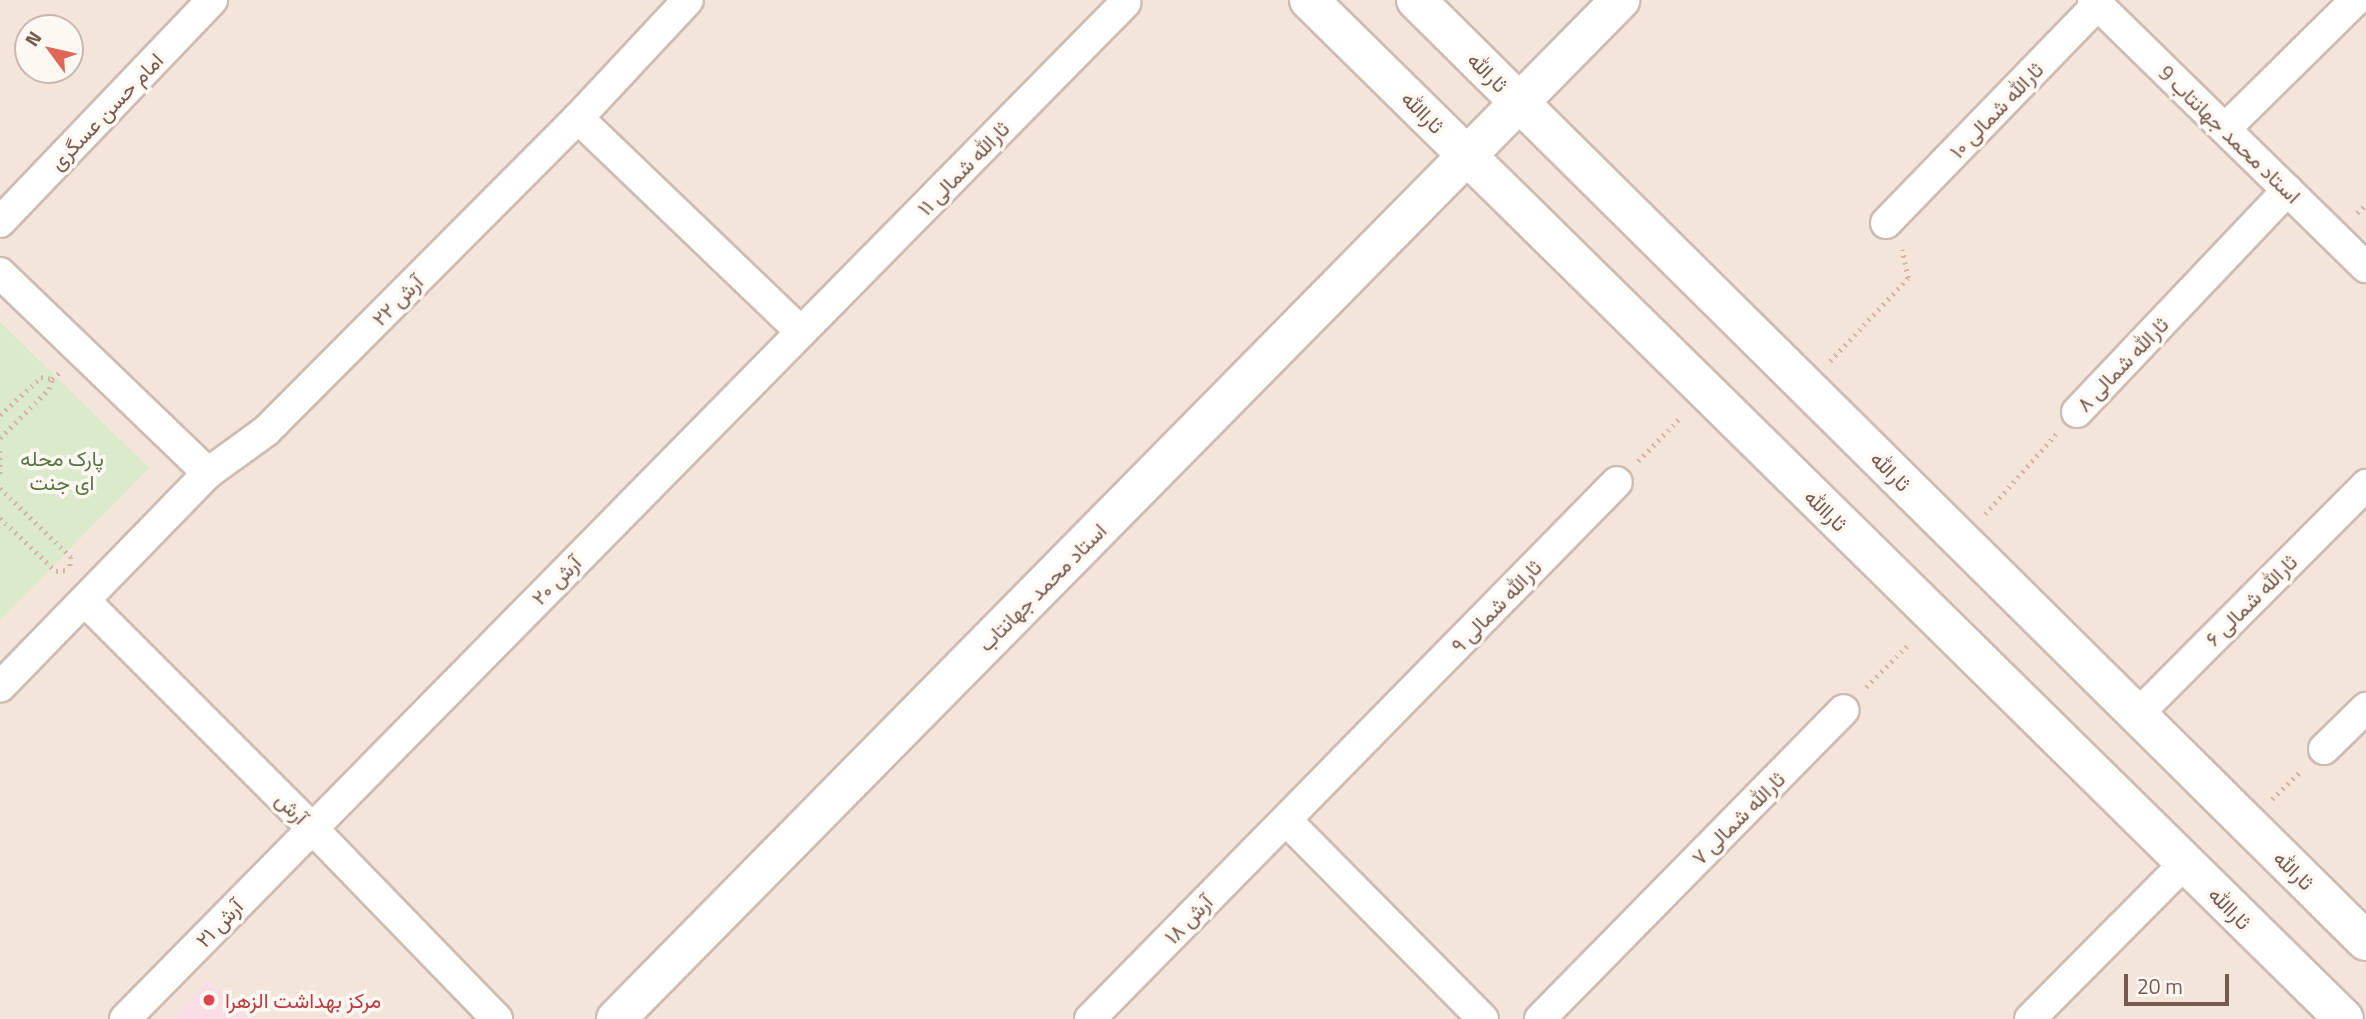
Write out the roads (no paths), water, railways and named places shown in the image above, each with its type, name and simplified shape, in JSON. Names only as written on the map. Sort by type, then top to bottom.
[{"type":"main road","name":"ثاراالله","points":[[1309,0],[2344,1019]]},
{"type":"main road","name":"ثارالله","points":[[1416,0],[2246,824],[2363,934]]},
{"type":"main road","points":[[1519,102],[1620,0]]},
{"type":"main road","name":"استاد محمد جهانتاب","points":[[616,1019],[1519,102]]},
{"type":"street","name":"امام حسن عسگری","points":[[0,222],[212,0]]},
{"type":"street","name":"آرش ۲۲","points":[[0,687],[208,473],[266,431],[578,118],[688,0]]},
{"type":"street","points":[[2225,129],[2356,0]]},
{"type":"street","name":"استاد محمد جهانتاب 9","points":[[2096,2],[2366,267]]},
{"type":"street","name":"ثارالله شمالی ۱۰","points":[[1890,219],[2096,2]]},
{"type":"street","name":"ثارالله شمالی ۱۱","points":[[801,332],[1125,3]]},
{"type":"street","points":[[578,118],[801,332]]},
{"type":"street","name":"ثارالله شمالی ۸","points":[[2077,412],[2288,190]]},
{"type":"street","points":[[0,273],[208,473]]},
{"type":"street","name":"آرش ۲۰","points":[[312,828],[801,332]]},
{"type":"street","name":"ثارالله شمالی ۹","points":[[1286,820],[1617,482]]},
{"type":"street","name":"ثارالله شمالی ۶","points":[[2137,715],[2366,485]]},
{"type":"street","name":"آرش","points":[[85,601],[312,828],[497,1019]]},
{"type":"street","points":[[2324,749],[2366,708]]},
{"type":"street","name":"ثارالله شمالی ۷","points":[[1540,1019],[1844,710]]},
{"type":"street","points":[[1286,820],[1483,1019]]},
{"type":"street","name":"آرش ۱۸","points":[[1090,1019],[1286,820]]},
{"type":"street","name":"آرش ۲۱","points":[[125,1019],[312,828]]},
{"type":"street","points":[[2030,1019],[2185,863]]},
{"type":"place","name":"مرکز بهداشت الزهرا","points":[[209,1000]]},
{"type":"park label","name":"پارک محله ای جنت","points":[[62,470]]}]
